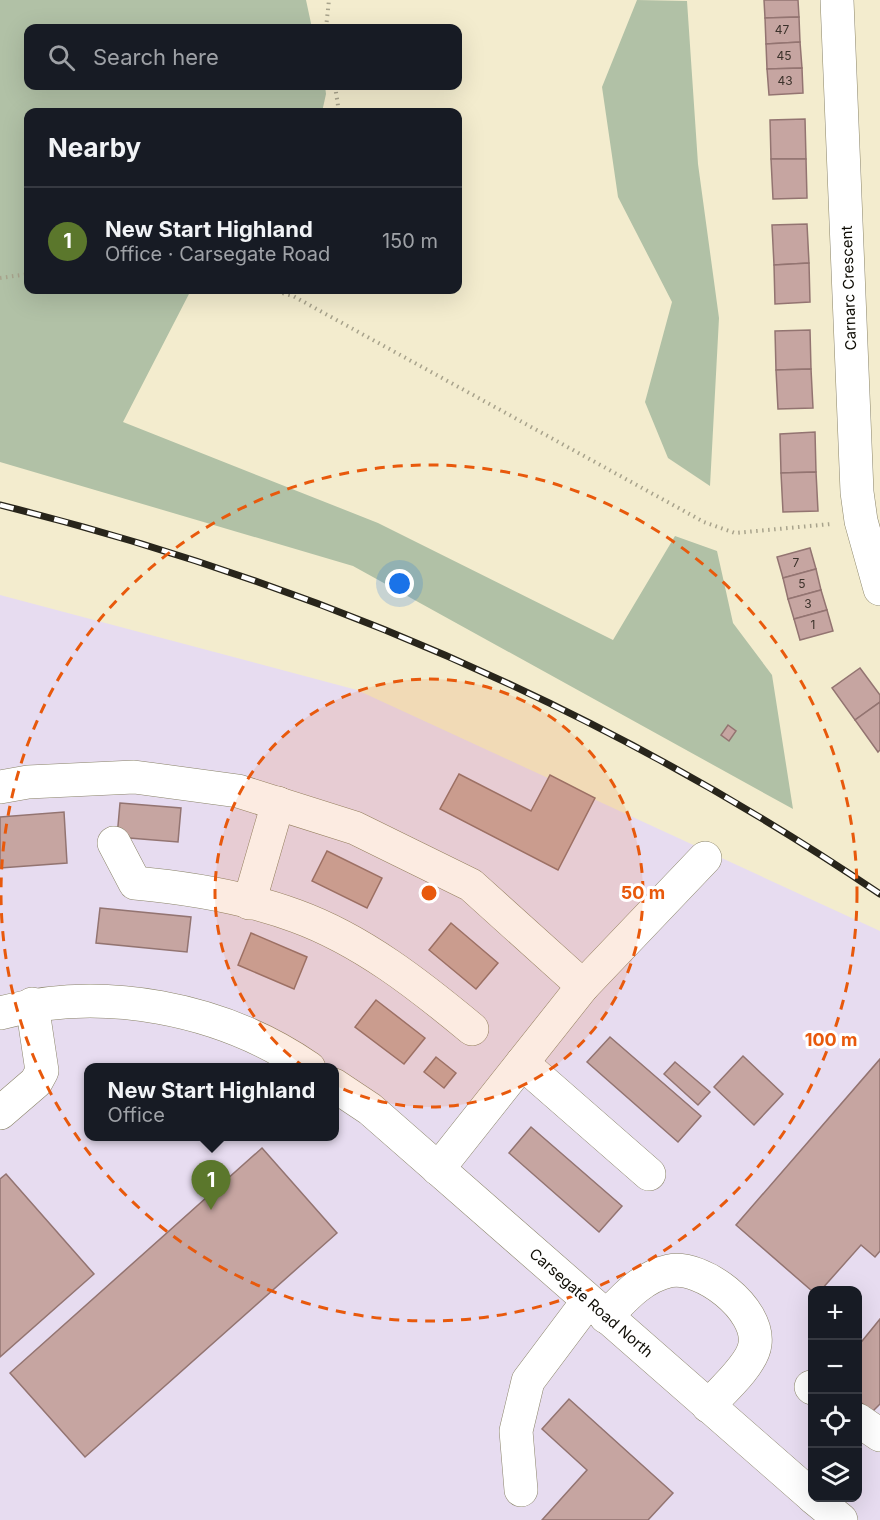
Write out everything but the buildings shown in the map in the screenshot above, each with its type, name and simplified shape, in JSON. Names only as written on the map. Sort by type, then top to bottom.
[{"type":"street","name":"Carnarc Crescent","points":[[837,0],[857,492],[861,521],[878,579]]},
{"type":"street","points":[[0,787],[28,782],[134,777],[238,791],[355,828],[471,885],[583,986]]},
{"type":"street","points":[[249,903],[278,803]]},
{"type":"street","points":[[114,843],[135,883],[195,889],[296,916],[369,952],[422,987],[472,1029]]},
{"type":"street","points":[[438,1169],[583,986],[705,858]]},
{"type":"street","points":[[0,1013],[32,1004],[123,1003],[207,1017],[285,1051],[302,1063]]},
{"type":"street","points":[[0,1113],[36,1082],[42,1071],[32,1004]]},
{"type":"street","points":[[522,1063],[649,1174]]},
{"type":"street","name":"Carsegate Road North","points":[[339,1088],[370,1109],[808,1493]]},
{"type":"street","points":[[521,1490],[516,1431],[528,1381],[597,1309],[630,1293],[650,1278],[671,1271],[691,1272],[712,1281],[746,1311],[754,1328],[755,1345],[735,1377],[708,1406]]},
{"type":"street","points":[[862,1423],[880,1435]]},
{"type":"street","name":"Carsegate Road North","points":[[819,1502],[841,1520]]},
{"type":"path","points":[[326,24],[329,0]]},
{"type":"path","points":[[336,90],[338,108]]},
{"type":"path","points":[[0,278],[24,275]]},
{"type":"path","points":[[286,294],[704,522],[735,533],[861,521]]},
{"type":"shaded area","points":[[0,595],[357,690],[880,931],[880,1520],[0,1520]]},
{"type":"green space","points":[[0,0],[306,0],[311,24],[24,24],[24,90],[326,90],[326,94],[323,108],[24,108],[24,294],[189,294],[123,422],[378,523],[613,640],[675,536],[717,551],[733,623],[772,675],[793,809],[353,566],[0,462]]},
{"type":"green space","points":[[637,0],[687,1],[698,164],[719,318],[710,486],[668,458],[645,402],[672,302],[618,197],[602,87]]},
{"type":"railway","points":[[0,505],[117,537],[232,573],[345,614],[457,660],[673,767],[778,828],[880,894]]},
{"type":"place","name":"New Start Highland","points":[[211,1210]]}]
